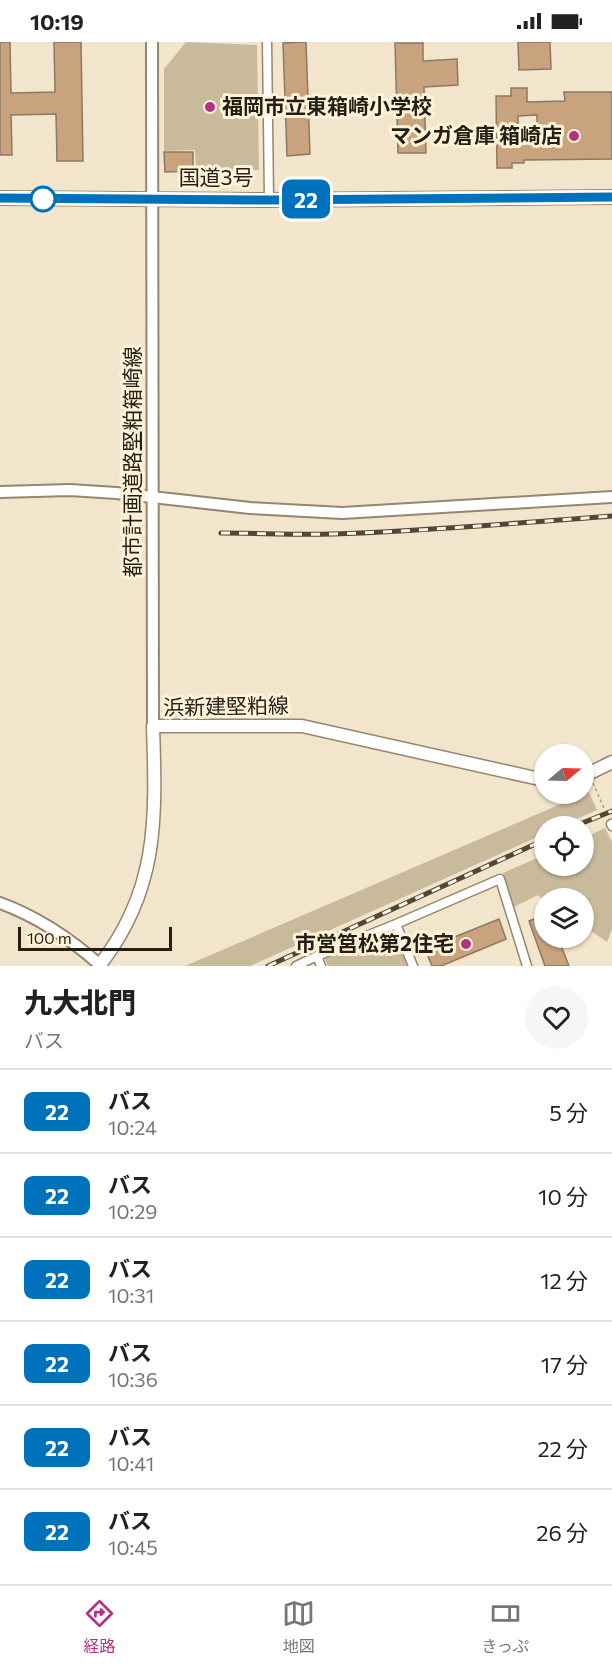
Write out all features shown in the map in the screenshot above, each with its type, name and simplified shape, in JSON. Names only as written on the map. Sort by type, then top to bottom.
[{"type":"highway","name":"国道3号","points":[[0,198],[269,200],[612,197]]},
{"type":"main road","name":"浜新建堅粕線","points":[[100,966],[124,929],[148,866],[154,817],[153,726],[302,726],[534,778]]},
{"type":"main road","points":[[594,771],[612,762]]},
{"type":"street","name":"都市計画道路堅粕箱崎線","points":[[152,42],[153,726]]},
{"type":"street","points":[[267,42],[269,200]]},
{"type":"street","points":[[0,492],[70,490],[250,508],[342,513],[612,497]]},
{"type":"street","points":[[296,966],[500,879],[527,966]]},
{"type":"street","points":[[0,903],[48,926],[100,966]]},
{"type":"street","points":[[396,924],[413,966]]},
{"type":"street","points":[[316,956],[321,966]]},
{"type":"path","points":[[594,790],[604,808]]},
{"type":"shaded area","name":"福岡市立東箱崎小学校","points":[[186,42],[257,45],[259,170],[196,171],[195,150],[164,151],[164,69]]},
{"type":"shaded area","points":[[594,803],[597,810],[584,816],[534,816],[534,838],[250,966],[185,966],[561,804]]},
{"type":"shaded area","points":[[605,828],[612,842],[612,929],[607,942],[594,933],[594,888],[534,888],[534,897],[512,908],[503,873],[534,859],[534,876],[594,876],[594,833]]},
{"type":"shaded area","points":[[393,928],[407,966],[328,966],[324,957]]},
{"type":"building","points":[[0,42],[10,42],[11,93],[55,92],[54,42],[81,42],[83,161],[57,161],[56,114],[11,115],[12,155],[0,155]]},
{"type":"building","points":[[306,42],[310,154],[287,156],[283,43]]},
{"type":"building","points":[[518,42],[550,42],[551,69],[519,70]]},
{"type":"building","points":[[395,43],[423,43],[423,61],[457,59],[458,85],[424,87],[426,153],[398,153]]},
{"type":"building","name":"マンガ倉庫 箱崎店","points":[[511,88],[527,88],[527,102],[565,101],[564,92],[612,92],[612,159],[524,160],[524,163],[512,163],[512,168],[497,168],[496,96],[511,96]],"holes":[[[537,115],[537,133],[518,134],[518,116]]]},
{"type":"building","points":[[164,152],[193,152],[193,171],[165,172]]},
{"type":"building","name":"市営筥松第2住宅","points":[[499,919],[506,939],[441,966],[432,966],[425,949]]},
{"type":"building","points":[[534,919],[534,935],[529,921]]},
{"type":"building","points":[[539,948],[562,948],[569,966],[545,966]]},
{"type":"railway","points":[[221,533],[367,533],[612,516]]},
{"type":"railway","points":[[594,818],[612,811]]},
{"type":"railway","points":[[268,966],[534,845]]},
{"type":"bus line","name":"22","points":[[0,198],[269,200],[612,197]]},
{"type":"place","name":"福岡市立東箱崎小学校","points":[[210,107]]},
{"type":"place","name":"マンガ倉庫 箱崎店","points":[[574,136]]},
{"type":"place","name":"市営筥松第2住宅","points":[[466,944]]}]
